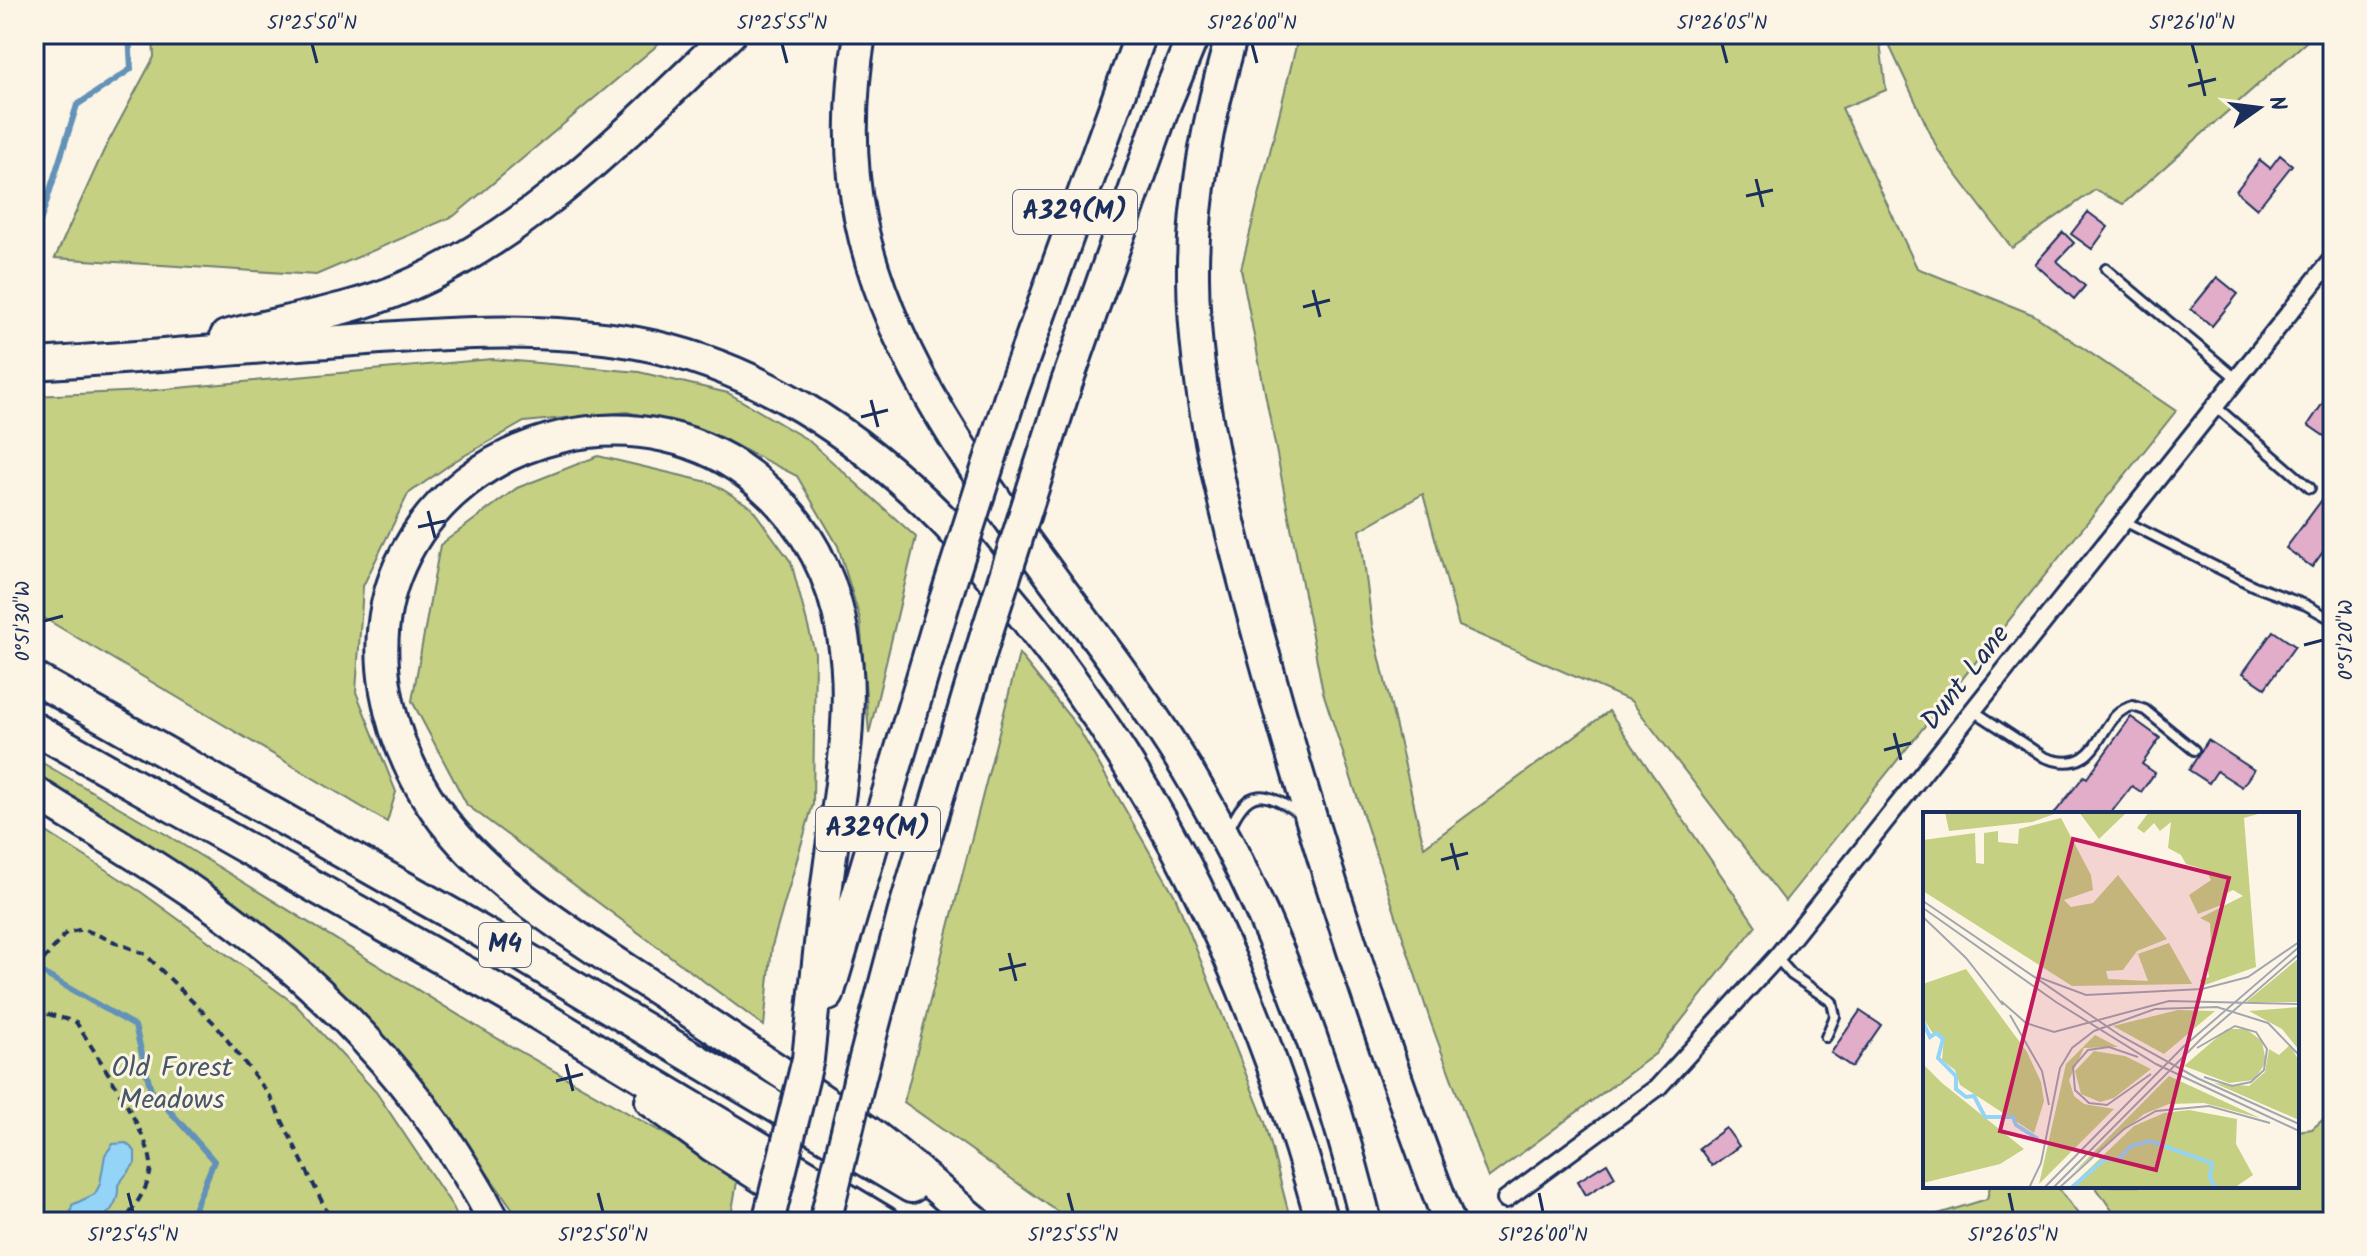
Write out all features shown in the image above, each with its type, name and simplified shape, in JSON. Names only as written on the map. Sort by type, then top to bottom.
[{"type":"highway","points":[[154,354],[367,300],[402,288],[453,262],[501,233],[581,172],[730,34]]},
{"type":"highway","points":[[860,34],[851,107],[860,218],[871,258],[903,341],[946,420],[993,495],[1120,669],[1186,767],[1225,838],[1271,934],[1312,1038],[1351,1162],[1366,1222]]},
{"type":"highway","name":"A329(M)","points":[[769,1218],[808,1059],[945,600],[1012,391],[1141,34]]},
{"type":"highway","name":"A329(M)","points":[[825,1222],[904,911],[986,635],[1067,382],[1165,104],[1194,34]]},
{"type":"highway","points":[[1232,34],[1215,101],[1196,211],[1193,275],[1201,390],[1220,484],[1310,821],[1385,1045],[1449,1222]]},
{"type":"highway","points":[[34,364],[408,336],[539,333],[597,337],[682,353],[728,370],[783,397],[846,435],[882,462],[945,522],[1030,622],[1106,726],[1138,776],[1195,882],[1246,993],[1305,1161],[1322,1222]]},
{"type":"highway","points":[[808,1059],[841,785],[847,708],[844,637],[836,602],[817,553],[803,529],[765,487],[724,457],[683,440],[632,430],[588,431],[543,441],[500,459],[459,487],[428,520],[400,566],[385,623],[384,680],[392,720],[407,762],[436,811],[493,873],[543,911],[873,1136],[973,1222]]},
{"type":"highway","name":"M4","points":[[34,678],[455,916],[973,1222]]},
{"type":"highway","name":"M4","points":[[34,728],[506,995],[884,1222]]},
{"type":"highway","points":[[34,792],[195,894],[251,934],[345,1015],[453,1148],[495,1222]]},
{"type":"highway","points":[[506,995],[711,1145],[832,1222]]},
{"type":"street","name":"Dunt Lane","points":[[1506,1199],[1658,1087],[1776,958],[2333,258]]},
{"type":"lane","points":[[2106,269],[2236,378]]},
{"type":"lane","points":[[2214,406],[2310,488]]},
{"type":"lane","points":[[2123,521],[2240,579],[2306,605],[2333,620]]},
{"type":"lane","points":[[1974,711],[2055,761],[2066,762],[2084,757],[2118,713],[2133,706],[2145,710],[2194,750]]},
{"type":"lane","points":[[1225,838],[1238,808],[1252,798],[1273,796],[1310,821]]},
{"type":"lane","points":[[1776,958],[1792,975],[1832,1002],[1835,1016],[1826,1037]]},
{"type":"path","points":[[34,971],[66,933],[83,929],[145,954],[215,1024],[270,1096],[332,1222]]},
{"type":"path","points":[[34,1010],[76,1022],[141,1134],[151,1164],[145,1188],[124,1222]]},
{"type":"green space","points":[[153,34],[667,34],[454,216],[316,275],[55,258],[104,150],[154,57]]},
{"type":"green space","points":[[1299,34],[1879,34],[1886,90],[1842,108],[1917,268],[2034,315],[2176,411],[1785,901],[1631,701],[1459,626],[1423,494],[1360,530],[1372,625],[1424,847],[1609,711],[1756,926],[1655,1054],[1488,1178],[1431,1023],[1323,692],[1241,269]]},
{"type":"green space","points":[[1884,34],[2315,34],[2123,204],[2095,190],[2012,248],[1938,150]]},
{"type":"green space","points":[[492,359],[639,372],[728,393],[808,440],[916,537],[869,734],[860,619],[838,546],[797,476],[711,433],[627,412],[524,422],[455,461],[408,494],[363,586],[356,692],[396,792],[387,822],[34,612],[34,396],[145,391]]},
{"type":"green space","points":[[598,456],[712,483],[751,507],[791,562],[815,653],[813,804],[772,946],[764,1026],[467,805],[412,701],[440,545],[517,488]]},
{"type":"green space","points":[[1019,654],[1077,726],[1175,896],[1265,1122],[1291,1222],[1072,1222],[904,1102]]},
{"type":"green space","points":[[34,758],[162,832],[481,1029],[738,1176],[730,1222],[522,1222],[407,1062],[299,952],[225,896],[34,772]]},
{"type":"green space","name":"Old Forest Meadows","points":[[34,824],[141,892],[295,1004],[376,1092],[460,1222],[34,1222]]},
{"type":"green space","points":[[2333,1111],[2333,1222],[2120,1222],[2096,1188],[2299,1188],[2299,1131],[2312,1129]]},
{"type":"green space","points":[[1990,1188],[2058,1188],[2084,1222],[1912,1222],[1987,1199]]},
{"type":"water","points":[[126,1143],[135,1151],[135,1163],[118,1185],[118,1195],[110,1211],[88,1222],[70,1217],[72,1205],[95,1194],[105,1155],[113,1144]]},
{"type":"building","points":[[2280,155],[2292,165],[2257,209],[2236,191],[2260,160],[2270,168]]},
{"type":"building","points":[[2088,212],[2108,227],[2092,249],[2071,234]]},
{"type":"building","points":[[2063,232],[2074,243],[2057,261],[2085,286],[2074,299],[2035,264]]},
{"type":"building","points":[[2217,277],[2238,294],[2212,326],[2191,309]]},
{"type":"building","points":[[2333,388],[2333,442],[2308,425]]},
{"type":"building","points":[[2333,485],[2333,538],[2312,567],[2286,548]]},
{"type":"building","points":[[2273,631],[2295,646],[2265,688],[2243,673]]},
{"type":"building","points":[[2131,717],[2160,738],[2142,764],[2155,773],[2141,792],[2132,786],[2112,812],[2056,812],[2084,776],[2087,778]]},
{"type":"building","points":[[2208,740],[2254,770],[2242,787],[2217,771],[2209,783],[2189,770]]},
{"type":"building","points":[[1860,1011],[1881,1025],[1852,1067],[1831,1053]]},
{"type":"building","points":[[1726,1128],[1739,1146],[1712,1166],[1699,1148]]},
{"type":"building","points":[[1607,1163],[1615,1177],[1586,1195],[1578,1181]]},
{"type":"waterway","points":[[34,241],[77,105],[131,69],[129,34]]},
{"type":"waterway","points":[[34,968],[135,1026],[151,1090],[214,1161],[189,1222]]}]
